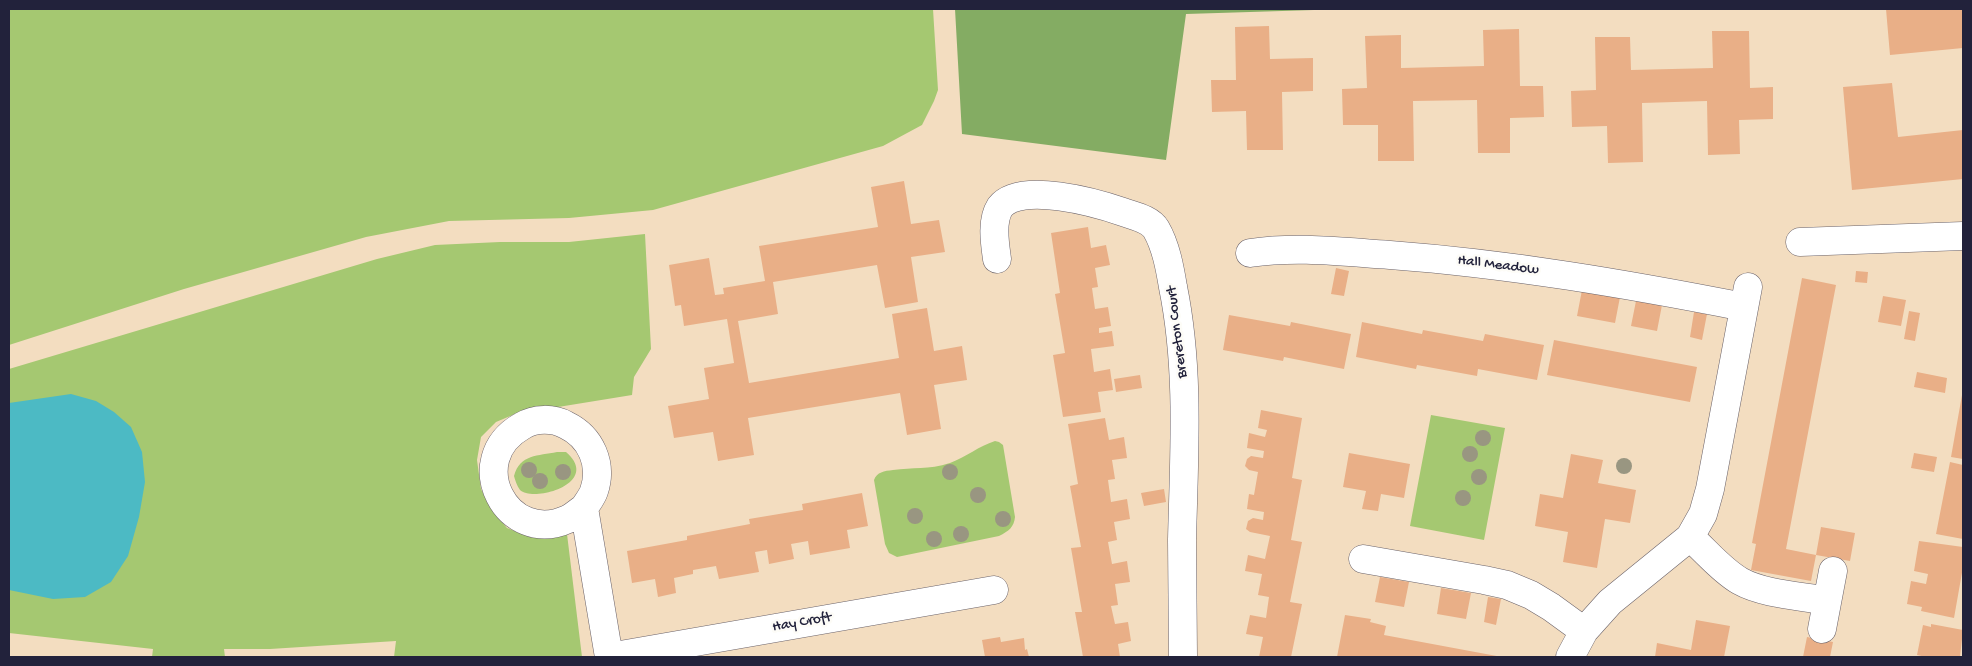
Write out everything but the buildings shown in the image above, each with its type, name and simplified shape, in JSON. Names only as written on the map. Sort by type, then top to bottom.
[{"type":"street","name":"Brereton Court","points":[[997,259],[995,220],[1001,207],[1014,198],[1039,195],[1069,196],[1144,219],[1155,227],[1161,240],[1177,305],[1182,339],[1184,385],[1183,657]]},
{"type":"street","points":[[1800,242],[1963,236]]},
{"type":"street","name":"Hall Meadow","points":[[1250,253],[1276,249],[1308,249],[1466,262],[1746,297],[1710,489],[1703,514],[1690,537],[1610,602],[1584,631],[1570,657]]},
{"type":"street","name":"Hay Croft","points":[[584,508],[609,657],[994,590]]},
{"type":"street","points":[[1690,537],[1728,573],[1742,582],[1762,589],[1827,601]]},
{"type":"street","points":[[1363,559],[1508,585],[1531,595],[1551,607],[1584,631]]},
{"type":"street","points":[[1822,629],[1833,571]]},
{"type":"green space","points":[[9,9],[933,9],[938,90],[922,125],[883,146],[653,210],[569,218],[449,221],[366,237],[184,289],[9,345]]},
{"type":"green space","points":[[955,9],[1346,9],[1186,14],[1166,160],[962,134]]},
{"type":"green space","points":[[645,234],[651,349],[634,377],[632,395],[515,414],[496,422],[481,437],[477,460],[481,489],[492,510],[507,528],[533,538],[567,534],[582,657],[394,657],[396,641],[270,649],[224,649],[225,657],[152,657],[153,649],[9,633],[9,369],[377,259],[435,245],[500,242],[569,242]]},
{"type":"green space","points":[[1431,415],[1505,428],[1484,540],[1410,526]]},
{"type":"green space","points":[[995,441],[1003,445],[1015,517],[1010,528],[999,536],[897,557],[889,553],[885,544],[874,480],[877,475],[887,471],[935,467],[950,463]]},
{"type":"green space","points":[[566,452],[575,463],[576,473],[571,481],[550,492],[538,494],[520,490],[514,476],[521,464],[531,457]]},
{"type":"water","points":[[71,394],[96,401],[114,412],[131,427],[142,452],[145,482],[139,517],[128,556],[111,582],[85,597],[53,599],[9,590],[9,403]]}]
